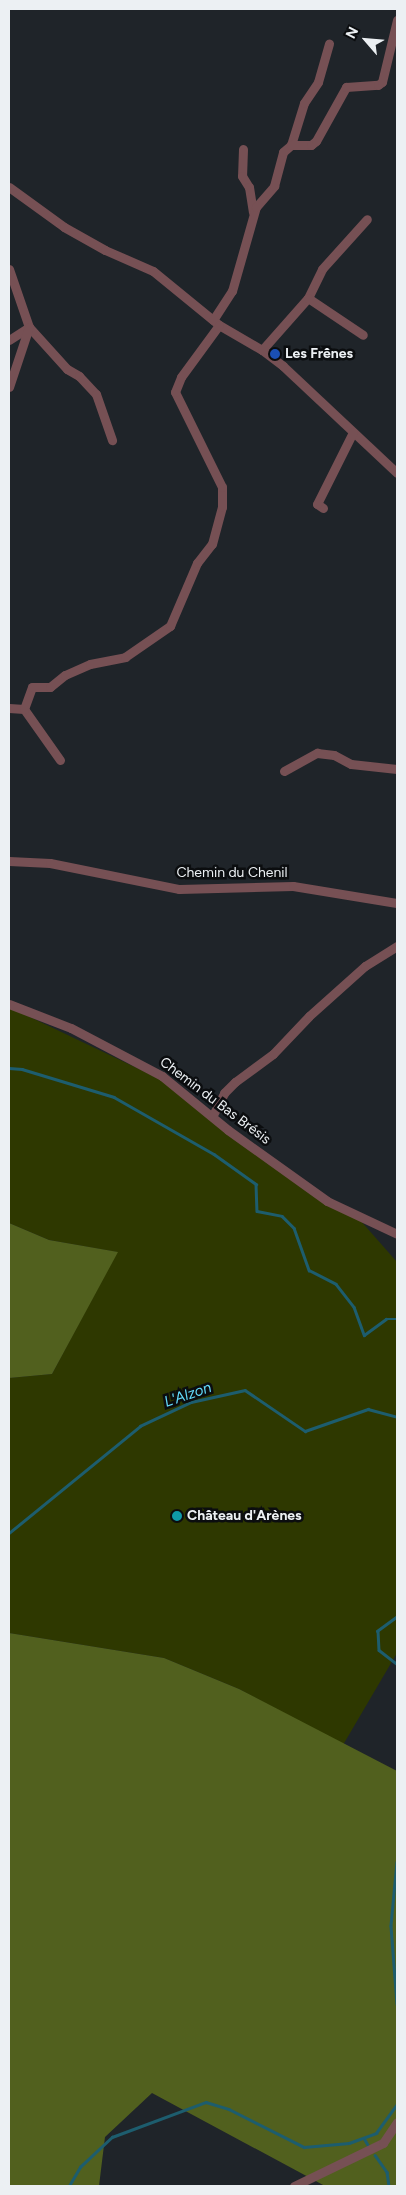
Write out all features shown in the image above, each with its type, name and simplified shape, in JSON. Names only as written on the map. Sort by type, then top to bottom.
[{"type":"street","points":[[291,145],[311,145],[316,141],[346,86],[378,86],[382,82],[397,20]]},
{"type":"street","points":[[24,709],[32,686],[50,686],[65,674],[90,664],[125,656],[170,626],[198,563],[212,544],[222,507],[222,487],[175,392],[181,377],[216,322],[232,291],[254,215],[261,198],[274,186],[283,152],[291,145],[304,103],[318,82],[329,44]]},
{"type":"street","points":[[244,149],[242,176],[250,187],[254,215]]},
{"type":"street","points":[[9,187],[64,227],[105,250],[154,271],[216,322],[262,350],[283,366],[397,473]]},
{"type":"street","points":[[262,350],[308,298],[322,269],[367,219]]},
{"type":"street","points":[[9,269],[29,327],[67,369],[80,376],[96,394],[112,440]]},
{"type":"street","points":[[308,298],[363,335]]},
{"type":"street","points":[[9,340],[29,327]]},
{"type":"street","points":[[9,387],[29,327]]},
{"type":"street","points":[[322,508],[317,504],[353,432]]},
{"type":"street","points":[[9,708],[24,709]]},
{"type":"street","points":[[24,709],[60,760]]},
{"type":"street","points":[[284,771],[317,753],[334,755],[351,764],[397,769]]},
{"type":"street","name":"Chemin du Chenil","points":[[9,861],[50,863],[179,889],[293,886],[397,903]]},
{"type":"street","points":[[213,1115],[224,1093],[235,1082],[273,1054],[309,1016],[365,966],[397,946]]},
{"type":"street","name":"Chemin du Bas Brésis","points":[[9,1004],[71,1028],[149,1068],[213,1115],[228,1130],[328,1201],[397,1234]]},
{"type":"street","points":[[294,2186],[383,2143],[397,2122]]},
{"type":"green space","points":[[9,1007],[162,1080],[360,1220],[397,1262],[397,1653],[343,1745],[239,1689],[164,1658],[9,1633],[9,1378],[52,1374],[117,1252],[49,1240],[9,1223]]},
{"type":"green space","points":[[9,1223],[49,1240],[118,1252],[52,1374],[9,1378]]},
{"type":"green space","points":[[9,1633],[164,1658],[239,1689],[397,1771],[397,2186],[325,2186],[152,2093],[105,2137],[99,2186],[9,2186]]},
{"type":"waterway","points":[[9,1068],[22,1069],[114,1097],[214,1154],[256,1184],[257,1211],[282,1216],[294,1228],[309,1270],[336,1284],[354,1307],[364,1335],[386,1319],[397,1319]]},
{"type":"waterway","name":"L'Alzon","points":[[9,1533],[140,1426],[191,1402],[245,1390],[305,1431],[368,1409],[397,1417]]},
{"type":"waterway","points":[[397,1617],[378,1631],[379,1650],[397,1664]]},
{"type":"waterway","points":[[397,1862],[391,1926],[397,2004]]},
{"type":"waterway","points":[[69,2186],[80,2167],[112,2137],[206,2102],[229,2109],[304,2147],[349,2143],[376,2133],[397,2104]]},
{"type":"waterway","points":[[364,2138],[368,2145]]},
{"type":"waterway","points":[[375,2155],[387,2172],[389,2186]]},
{"type":"place","name":"Les Frênes","points":[[275,354]]},
{"type":"place","name":"Château d'Arènes","points":[[177,1516]]}]
